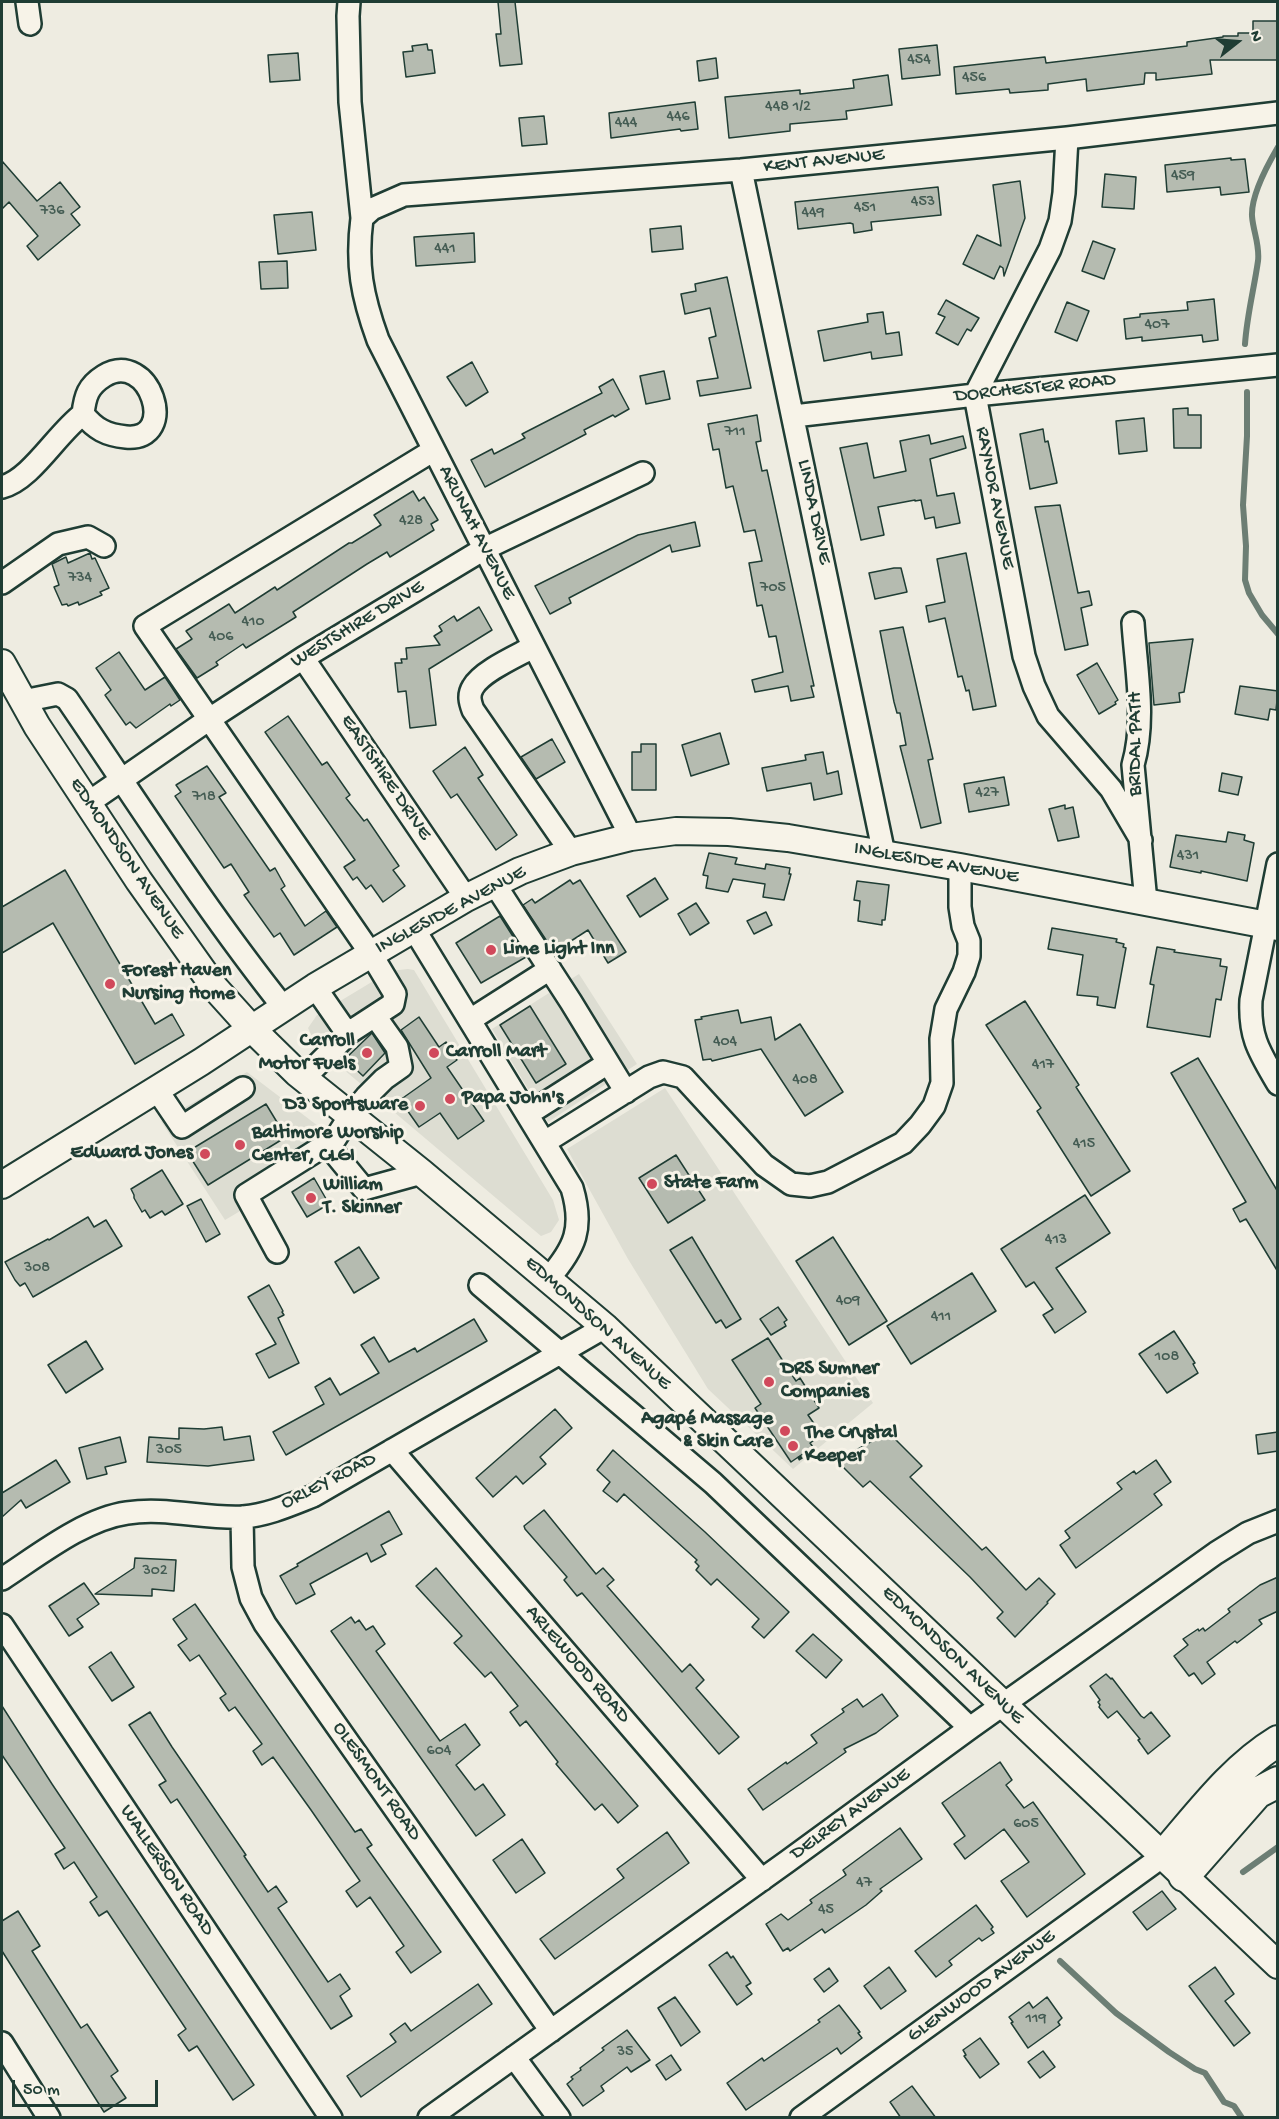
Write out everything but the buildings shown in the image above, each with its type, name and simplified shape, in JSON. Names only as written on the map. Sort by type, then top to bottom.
[{"type":"highway","points":[[1173,1866],[1212,1799],[1258,1753],[1278,1741]]},
{"type":"highway","points":[[1173,1866],[1257,1793],[1278,1782]]},
{"type":"main road","name":"EDMONDSON AVENUE","points":[[2,663],[22,701],[88,803],[215,988],[252,1029],[304,1078],[549,1278],[605,1327],[1278,1965]]},
{"type":"main road","name":"INGLESIDE AVENUE","points":[[2,1185],[157,1090],[315,987],[466,898],[571,852],[631,837],[676,831],[729,832],[788,838],[960,867],[1272,926]]},
{"type":"street","points":[[27,2],[30,24]]},
{"type":"street","name":"ARUNAH AVENUE","points":[[349,2],[350,102],[367,213],[359,263],[365,304],[378,340],[396,378],[631,837]]},
{"type":"street","name":"KENT AVENUE","points":[[367,213],[404,195],[741,170],[1066,138],[1278,113]]},
{"type":"street","points":[[975,395],[1057,231],[1064,193],[1066,138]]},
{"type":"street","name":"LINDA DRIVE","points":[[741,170],[884,854]]},
{"type":"street","name":"DORCHESTER ROAD","points":[[794,416],[975,395],[1278,365]]},
{"type":"street","name":"RAYNOR AVENUE","points":[[975,395],[1024,656],[1034,686],[1048,716],[1111,789],[1141,840]]},
{"type":"street","points":[[2,487],[17,482],[71,423],[83,414]]},
{"type":"street","points":[[304,1078],[350,1032],[393,1004],[395,994],[145,626],[434,450]]},
{"type":"street","name":"WESTSHIRE DRIVE","points":[[88,803],[303,658],[484,549],[643,473]]},
{"type":"street","points":[[2,583],[58,544],[88,537],[105,546]]},
{"type":"street","name":"BRIDAL PATH","points":[[1133,622],[1139,725],[1138,747],[1133,765],[1146,902]]},
{"type":"street","points":[[533,647],[481,677],[472,688],[469,699],[473,710],[571,852]]},
{"type":"street","name":"EASTSHIRE DRIVE","points":[[303,658],[466,898]]},
{"type":"street","points":[[22,701],[58,694],[67,699],[211,911],[284,1008]]},
{"type":"street","points":[[1278,864],[1272,926],[1251,1000],[1250,1019],[1253,1039],[1278,1084]]},
{"type":"street","points":[[545,1142],[649,1077],[663,1072],[683,1077],[764,1165],[791,1184],[810,1186],[828,1182],[903,1143],[934,1106],[942,1083],[941,1039],[946,1009],[969,956],[969,941],[963,926],[960,907],[960,867]]},
{"type":"street","points":[[494,884],[626,1092]]},
{"type":"street","points":[[414,929],[572,1188],[577,1204],[578,1223],[567,1257],[549,1278]]},
{"type":"street","points":[[470,1020],[550,969]]},
{"type":"street","points":[[315,987],[342,1026],[350,1032]]},
{"type":"street","points":[[277,1252],[246,1195],[335,1139],[350,1116],[384,1079],[401,1067],[397,1047],[375,1016]]},
{"type":"street","points":[[528,1114],[608,1063]]},
{"type":"street","points":[[157,1090],[182,1126],[243,1088]]},
{"type":"street","points":[[327,1144],[364,1189],[422,1173]]},
{"type":"street","points":[[480,1285],[712,1483],[970,1728]]},
{"type":"street","name":"ORLEY ROAD","points":[[2,1579],[80,1530],[105,1518],[155,1511],[242,1517],[269,1513],[313,1496],[605,1327]]},
{"type":"street","name":"ARLEWOOD ROAD","points":[[392,1450],[762,1880]]},
{"type":"street","name":"OLESMONT ROAD","points":[[242,1517],[243,1567],[251,1598],[266,1624],[551,2031]]},
{"type":"street","name":"DELREY AVENUE","points":[[429,2118],[1216,1553],[1248,1533],[1278,1521]]},
{"type":"street","name":"WALLERSON ROAD","points":[[2,1625],[331,2118]]},
{"type":"street","name":"GLENWOOD AVENUE","points":[[801,2118],[1173,1866]]},
{"type":"street","points":[[2,2043],[49,2118]]},
{"type":"street","points":[[514,2057],[559,2118]]},
{"type":"path","points":[[798,1459],[808,1453],[807,1451]]},
{"type":"shaded area","points":[[414,970],[553,1200],[559,1220],[551,1232],[541,1236],[317,1047],[308,1028],[317,1015],[390,971]]},
{"type":"shaded area","points":[[579,974],[637,1064],[548,1122],[492,1029]]},
{"type":"shaded area","points":[[247,1072],[347,1148],[225,1220],[161,1121]]},
{"type":"shaded area","points":[[665,1088],[873,1403],[793,1469],[708,1389],[628,1259],[567,1149]]},
{"type":"waterway","points":[[1245,344],[1258,255],[1252,208],[1261,180],[1278,147]]},
{"type":"waterway","points":[[1247,392],[1243,505],[1246,546],[1245,580],[1249,593],[1262,615],[1278,634]]},
{"type":"waterway","points":[[1243,1872],[1278,1847]]},
{"type":"waterway","points":[[1060,1961],[1116,2013],[1169,2052],[1205,2073],[1224,2102],[1234,2106],[1242,2118]]},
{"type":"place","name":"Lime Light Inn","points":[[491,950]]},
{"type":"place","name":"Forest Haven Nursing Home","points":[[110,984]]},
{"type":"place","name":"Carroll Motor Fuels","points":[[367,1053]]},
{"type":"place","name":"Carroll Mart","points":[[434,1053]]},
{"type":"place","name":"Papa John's","points":[[450,1099]]},
{"type":"place","name":"D3 Sportsware","points":[[420,1106]]},
{"type":"place","name":"Baltimore Worship Center, CLGI","points":[[240,1145]]},
{"type":"place","name":"Edward Jones","points":[[205,1154]]},
{"type":"place","name":"State Farm","points":[[652,1184]]},
{"type":"place","name":"William T. Skinner","points":[[311,1198]]},
{"type":"place","name":"DRS Sumner Companies","points":[[769,1382]]},
{"type":"place","name":"Agapé Massage & Skin Care","points":[[785,1431]]},
{"type":"place","name":"The Crystal Keeper","points":[[793,1446]]}]
